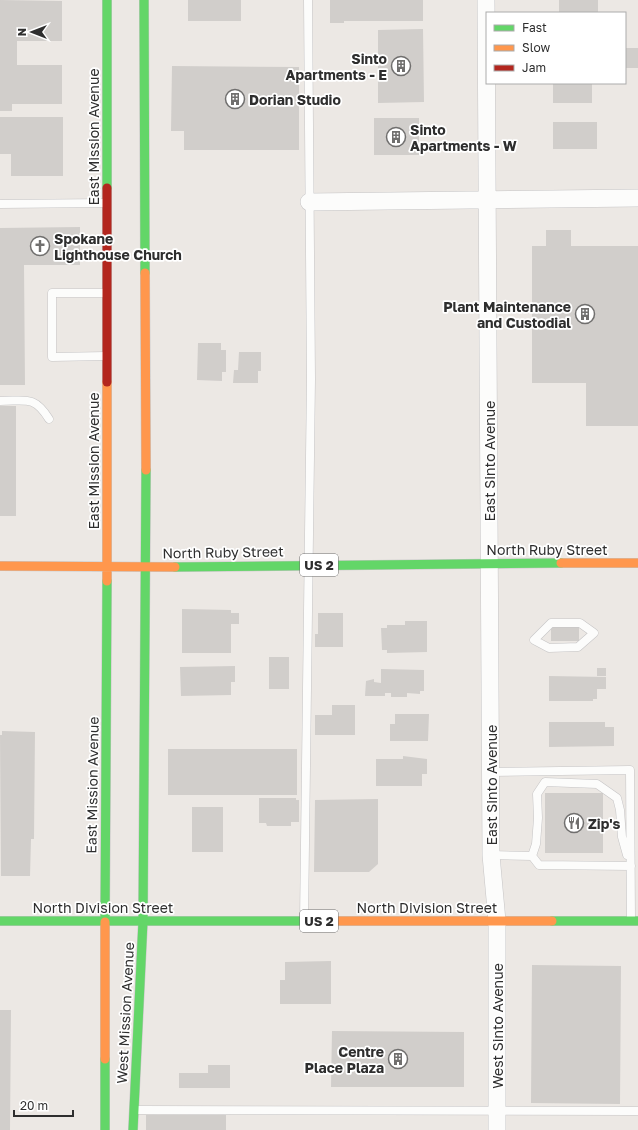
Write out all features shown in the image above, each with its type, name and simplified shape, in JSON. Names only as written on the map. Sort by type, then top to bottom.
[{"type":"main road","name":"East Mission Avenue","points":[[105,922],[107,566],[107,0]]},
{"type":"main road","points":[[143,921],[147,567],[144,0]]},
{"type":"main road","name":"North Ruby Street","points":[[0,566],[147,567],[490,563],[638,563]]},
{"type":"main road","name":"North Division Street","points":[[0,921],[635,921]]},
{"type":"main road","name":"West Mission Avenue","points":[[133,1130],[143,921]]},
{"type":"main road","name":"West Mission Avenue","points":[[105,922],[105,1130]]},
{"type":"street","name":"East Sinto Avenue","points":[[486,0],[486,12]]},
{"type":"street","name":"East Sinto Avenue","points":[[486,84],[491,855],[497,921]]},
{"type":"street","points":[[310,202],[638,198]]},
{"type":"street","name":"West Sinto Avenue","points":[[497,921],[497,1130]]},
{"type":"lane","points":[[304,921],[311,379],[308,0]]},
{"type":"lane","points":[[0,204],[107,203]]},
{"type":"lane","points":[[107,293],[52,293],[52,357],[107,356]]},
{"type":"lane","points":[[0,401],[29,400],[38,404],[49,419]]},
{"type":"lane","points":[[551,623],[580,623],[594,633],[578,647],[549,648],[534,640],[551,623]]},
{"type":"lane","points":[[490,772],[630,770],[630,866],[635,921]]},
{"type":"lane","points":[[532,856],[536,844],[538,818],[537,794],[540,788],[545,782],[585,782],[597,784],[617,798],[620,810],[622,837],[630,866]]},
{"type":"lane","points":[[491,855],[532,856]]},
{"type":"lane","points":[[532,856],[539,865],[630,866]]},
{"type":"lane","points":[[134,1110],[638,1111]]},
{"type":"building","points":[[0,0],[62,1],[62,41],[17,41],[17,65],[62,65],[62,104],[12,104],[12,111],[0,111]]},
{"type":"building","points":[[188,0],[241,0],[241,21],[188,21]]},
{"type":"building","points":[[330,0],[423,0],[423,21],[344,21],[344,23],[330,23]]},
{"type":"building","points":[[559,0],[598,0],[598,12],[559,12]]},
{"type":"building","name":"Sinto Apartments - E","points":[[423,29],[424,102],[378,103],[378,30]]},
{"type":"building","points":[[626,48],[638,48],[638,68],[626,68]]},
{"type":"building","name":"Dorian Studio","points":[[172,66],[299,67],[299,150],[184,150],[184,131],[171,131]]},
{"type":"building","points":[[553,84],[592,84],[592,103],[553,103]]},
{"type":"building","points":[[0,117],[63,117],[63,176],[11,176],[11,154],[0,154]]},
{"type":"building","name":"Sinto Apartments - W","points":[[374,118],[419,118],[419,155],[374,155]]},
{"type":"building","points":[[553,122],[597,122],[597,149],[553,149]]},
{"type":"building","points":[[80,227],[80,265],[24,265],[25,385],[0,385],[0,228]]},
{"type":"building","name":"Plant Maintenance and Custodial","points":[[546,230],[571,230],[571,246],[638,246],[638,426],[586,426],[586,383],[532,383],[532,246],[546,246]]},
{"type":"building","points":[[198,343],[221,343],[221,350],[226,350],[226,372],[222,372],[222,381],[197,380]]},
{"type":"building","points":[[239,352],[261,352],[261,371],[258,371],[258,383],[233,383],[234,370],[238,370]]},
{"type":"building","points":[[0,406],[16,406],[16,516],[0,516]]},
{"type":"building","points":[[182,609],[231,610],[231,613],[239,613],[239,624],[231,624],[231,653],[182,653]]},
{"type":"building","points":[[318,613],[343,613],[343,647],[315,647],[315,634],[318,634]]},
{"type":"building","points":[[405,621],[427,621],[427,652],[387,653],[387,650],[382,650],[381,628],[387,628],[387,625],[405,625]]},
{"type":"building","points":[[551,627],[579,627],[579,641],[551,641]]},
{"type":"building","points":[[269,657],[289,657],[289,689],[269,689]]},
{"type":"building","points":[[235,666],[235,682],[231,682],[231,695],[181,696],[180,667]]},
{"type":"building","points":[[597,668],[606,668],[606,676],[597,676]]},
{"type":"building","points":[[381,669],[424,670],[424,691],[420,691],[420,694],[407,693],[407,697],[391,697],[391,693],[385,693],[385,696],[365,696],[366,681],[374,679],[374,682],[381,683]]},
{"type":"building","points":[[549,676],[606,677],[606,689],[597,689],[597,699],[593,699],[593,701],[549,701]]},
{"type":"building","points":[[332,705],[355,705],[355,735],[315,735],[315,715],[332,715]]},
{"type":"building","points":[[395,714],[429,714],[428,741],[390,741],[390,724],[395,724]]},
{"type":"building","points":[[549,722],[605,722],[605,727],[614,727],[614,746],[549,747]]},
{"type":"building","points":[[2,731],[35,732],[34,839],[31,839],[30,876],[1,876],[0,735],[2,735]]},
{"type":"building","points":[[168,749],[297,749],[297,795],[168,795]]},
{"type":"building","points":[[403,756],[427,759],[427,774],[422,774],[422,786],[376,786],[376,759],[403,759]]},
{"type":"building","name":"Zip's","points":[[545,793],[603,793],[603,853],[545,853]]},
{"type":"building","points":[[259,798],[296,798],[296,800],[299,800],[299,822],[291,822],[291,826],[267,826],[266,823],[259,823]]},
{"type":"building","points":[[378,799],[378,864],[369,872],[314,872],[315,800]]},
{"type":"building","points":[[192,807],[223,807],[223,852],[192,852]]},
{"type":"building","points":[[331,961],[331,1004],[280,1004],[280,980],[285,980],[285,962]]},
{"type":"building","points":[[532,965],[621,966],[620,1104],[531,1103]]},
{"type":"building","points":[[0,1010],[11,1010],[10,1130],[0,1130]]},
{"type":"building","name":"Centre Place Plaza","points":[[332,1031],[464,1032],[464,1087],[331,1087]]},
{"type":"building","points":[[208,1065],[230,1065],[230,1088],[179,1088],[179,1073],[208,1073]]},
{"type":"building","points":[[146,1115],[226,1115],[226,1130],[146,1130]]},
{"type":"traffic: fast","points":[[107,0],[107,188]]},
{"type":"traffic: fast","points":[[144,0],[145,273]]},
{"type":"traffic: fast","points":[[143,921],[146,470]]},
{"type":"traffic: fast","points":[[175,567],[561,563]]},
{"type":"traffic: fast","points":[[105,922],[107,581]]},
{"type":"traffic: fast","points":[[0,921],[307,921]]},
{"type":"traffic: fast","points":[[133,1130],[143,921]]},
{"type":"traffic: fast","points":[[552,921],[638,921]]},
{"type":"traffic: fast","points":[[105,1059],[105,1130]]},
{"type":"traffic: slow","points":[[145,273],[146,470]]},
{"type":"traffic: slow","points":[[107,382],[107,581]]},
{"type":"traffic: slow","points":[[561,563],[638,563]]},
{"type":"traffic: slow","points":[[0,566],[175,567]]},
{"type":"traffic: slow","points":[[307,921],[552,921]]},
{"type":"traffic: slow","points":[[105,922],[105,1059]]},
{"type":"traffic: jam","points":[[107,188],[107,382]]},
{"type":"place","name":"Sinto Apartments - E","points":[[401,66]]},
{"type":"place","name":"Dorian Studio","points":[[235,99]]},
{"type":"place","name":"Sinto Apartments - W","points":[[396,137]]},
{"type":"place","name":"Spokane Lighthouse Church","points":[[40,246]]},
{"type":"place","name":"Plant Maintenance and Custodial","points":[[585,314]]},
{"type":"place","name":"Zip's","points":[[574,823]]},
{"type":"place","name":"Centre Place Plaza","points":[[398,1059]]}]
